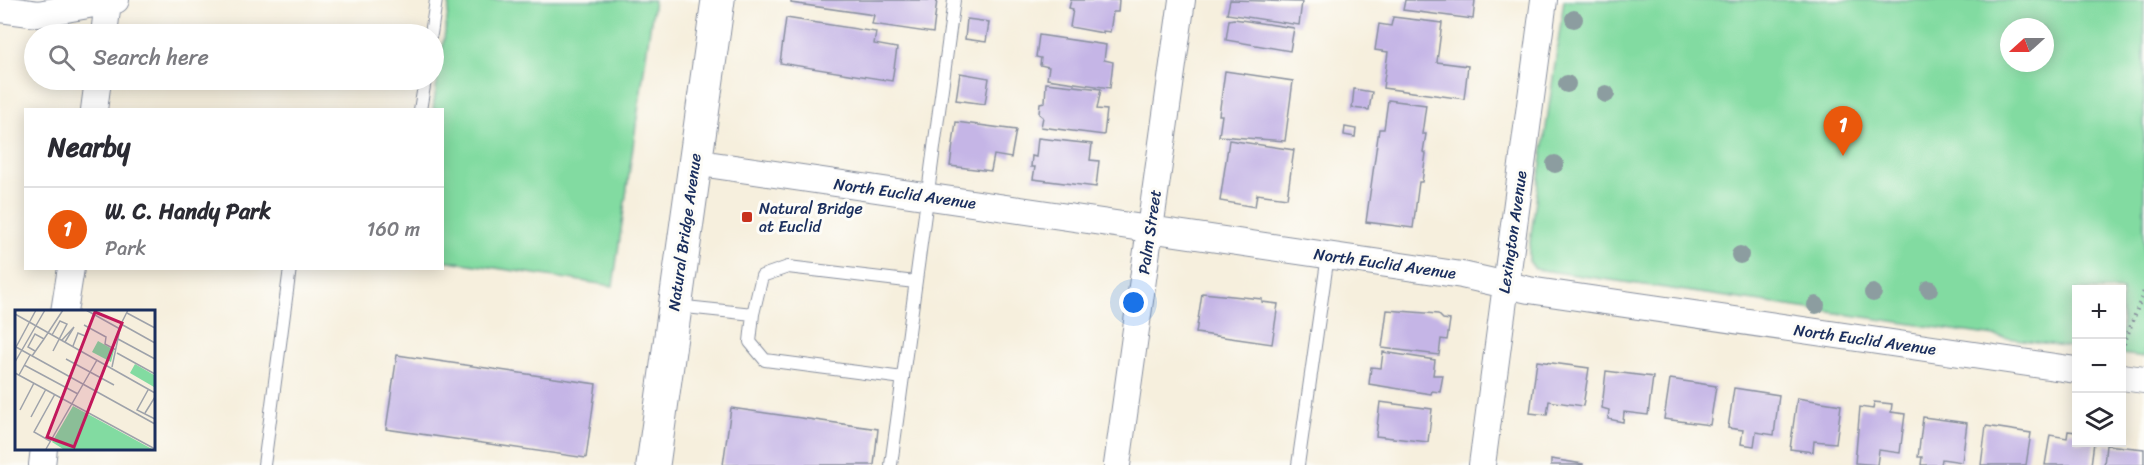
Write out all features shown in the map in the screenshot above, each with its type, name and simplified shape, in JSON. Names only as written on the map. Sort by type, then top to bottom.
[{"type":"main road","name":"Natural Bridge Avenue","points":[[653,465],[693,162],[718,0]]},
{"type":"street","name":"Palm Street","points":[[1117,465],[1182,0]]},
{"type":"street","name":"Lexington Avenue","points":[[1482,465],[1544,0]]},
{"type":"street","points":[[0,9],[112,1],[106,24]]},
{"type":"street","points":[[94,108],[97,90]]},
{"type":"street","name":"North Euclid Avenue","points":[[693,162],[1462,275],[1505,285],[2072,369]]},
{"type":"street","points":[[64,310],[71,270]]},
{"type":"street","points":[[2126,378],[2144,380]]},
{"type":"street","points":[[42,465],[44,450]]},
{"type":"lane","points":[[432,24],[436,0]]},
{"type":"lane","points":[[891,465],[954,0]]},
{"type":"lane","points":[[420,108],[423,90]]},
{"type":"lane","points":[[1298,465],[1328,255]]},
{"type":"lane","points":[[903,378],[765,360],[750,342],[753,314],[762,276],[788,267],[915,282]]},
{"type":"lane","points":[[264,465],[290,270]]},
{"type":"lane","points":[[674,306],[753,314]]},
{"type":"path","points":[[2126,339],[2144,291]]},
{"type":"green space","points":[[450,0],[654,0],[613,286],[444,260],[444,108],[433,108],[436,90],[444,90],[444,38]]},
{"type":"green space","points":[[1564,0],[2144,0],[2144,357],[2126,355],[2126,285],[2072,285],[2072,347],[1535,269],[1529,261]]},
{"type":"building","points":[[791,0],[937,0],[933,33],[872,24],[874,15],[791,3]]},
{"type":"building","points":[[1071,0],[1119,0],[1118,12],[1113,12],[1110,32],[1103,31],[1103,33],[1070,27],[1073,9],[1069,8]]},
{"type":"building","points":[[1230,0],[1302,2],[1299,25],[1227,14]]},
{"type":"building","points":[[1405,0],[1475,0],[1473,19],[1403,10]]},
{"type":"building","points":[[1393,17],[1442,23],[1437,62],[1468,66],[1464,99],[1383,88],[1388,52],[1375,50],[1379,24],[1391,26]]},
{"type":"building","points":[[786,18],[876,32],[874,44],[897,48],[892,81],[780,63]]},
{"type":"building","points":[[967,19],[989,22],[986,42],[965,39]]},
{"type":"building","points":[[1229,20],[1294,28],[1290,51],[1226,40]]},
{"type":"building","points":[[1039,35],[1106,45],[1104,60],[1113,62],[1110,88],[1047,79],[1049,67],[1040,65],[1041,58],[1036,57]]},
{"type":"building","points":[[1225,71],[1293,81],[1285,141],[1219,136],[1222,115],[1219,115]]},
{"type":"building","points":[[960,73],[989,78],[985,104],[956,100]]},
{"type":"building","points":[[1046,83],[1101,89],[1097,109],[1107,110],[1104,135],[1041,127],[1043,117],[1039,114],[1040,103],[1045,102]]},
{"type":"building","points":[[1354,89],[1372,92],[1369,110],[1352,108]]},
{"type":"building","points":[[1388,100],[1426,105],[1422,134],[1426,134],[1423,152],[1426,153],[1422,182],[1419,182],[1413,228],[1366,222],[1379,129],[1384,129]]},
{"type":"building","points":[[956,122],[1016,130],[1011,158],[994,155],[991,171],[950,166]]},
{"type":"building","points":[[1345,127],[1356,129],[1355,137],[1344,135]]},
{"type":"building","points":[[1038,138],[1092,144],[1090,160],[1099,161],[1096,187],[1033,179],[1035,167],[1031,167],[1032,156],[1036,157]]},
{"type":"building","points":[[1229,140],[1294,150],[1287,198],[1257,194],[1255,207],[1220,201]]},
{"type":"building","points":[[1202,293],[1262,299],[1262,302],[1278,304],[1272,344],[1196,333]]},
{"type":"building","points":[[1387,310],[1438,314],[1443,319],[1450,320],[1447,340],[1441,339],[1439,355],[1382,348]]},
{"type":"building","points":[[1383,352],[1435,360],[1433,375],[1443,375],[1440,392],[1432,391],[1431,394],[1369,384],[1371,367],[1381,368]]},
{"type":"building","points":[[397,355],[596,384],[586,458],[386,429]]},
{"type":"building","points":[[1537,361],[1589,368],[1583,406],[1549,401],[1547,415],[1530,413]]},
{"type":"building","points":[[1606,371],[1653,377],[1648,415],[1624,412],[1623,422],[1608,419],[1609,410],[1602,408]]},
{"type":"building","points":[[1670,379],[1716,386],[1710,425],[1664,419]]},
{"type":"building","points":[[1734,388],[1779,395],[1774,435],[1756,432],[1754,446],[1741,444],[1743,430],[1728,428]]},
{"type":"building","points":[[1797,398],[1841,405],[1836,443],[1814,441],[1813,452],[1790,449]]},
{"type":"building","points":[[1380,402],[1432,409],[1428,442],[1376,436]]},
{"type":"building","points":[[1874,402],[1892,404],[1891,412],[1905,414],[1900,453],[1879,450],[1877,465],[1855,463],[1860,407],[1873,409]]},
{"type":"building","points":[[731,408],[878,429],[874,465],[723,465]]},
{"type":"building","points":[[1923,417],[1967,423],[1962,462],[1942,459],[1941,465],[1921,465],[1922,457],[1918,457]]},
{"type":"building","points":[[1986,426],[2031,433],[2026,465],[1981,465]]},
{"type":"building","points":[[2068,431],[2072,432],[2072,447],[2093,447],[2091,465],[2045,465],[2050,435],[2067,438]]},
{"type":"building","points":[[2106,447],[2144,449],[2144,465],[2104,465]]},
{"type":"building","points":[[1551,459],[1583,464],[1583,465],[1551,465]]},
{"type":"place","name":"W. C. Handy Park","points":[[1843,156]]},
{"type":"place","name":"Natural Bridge at Euclid","points":[[747,217]]}]
